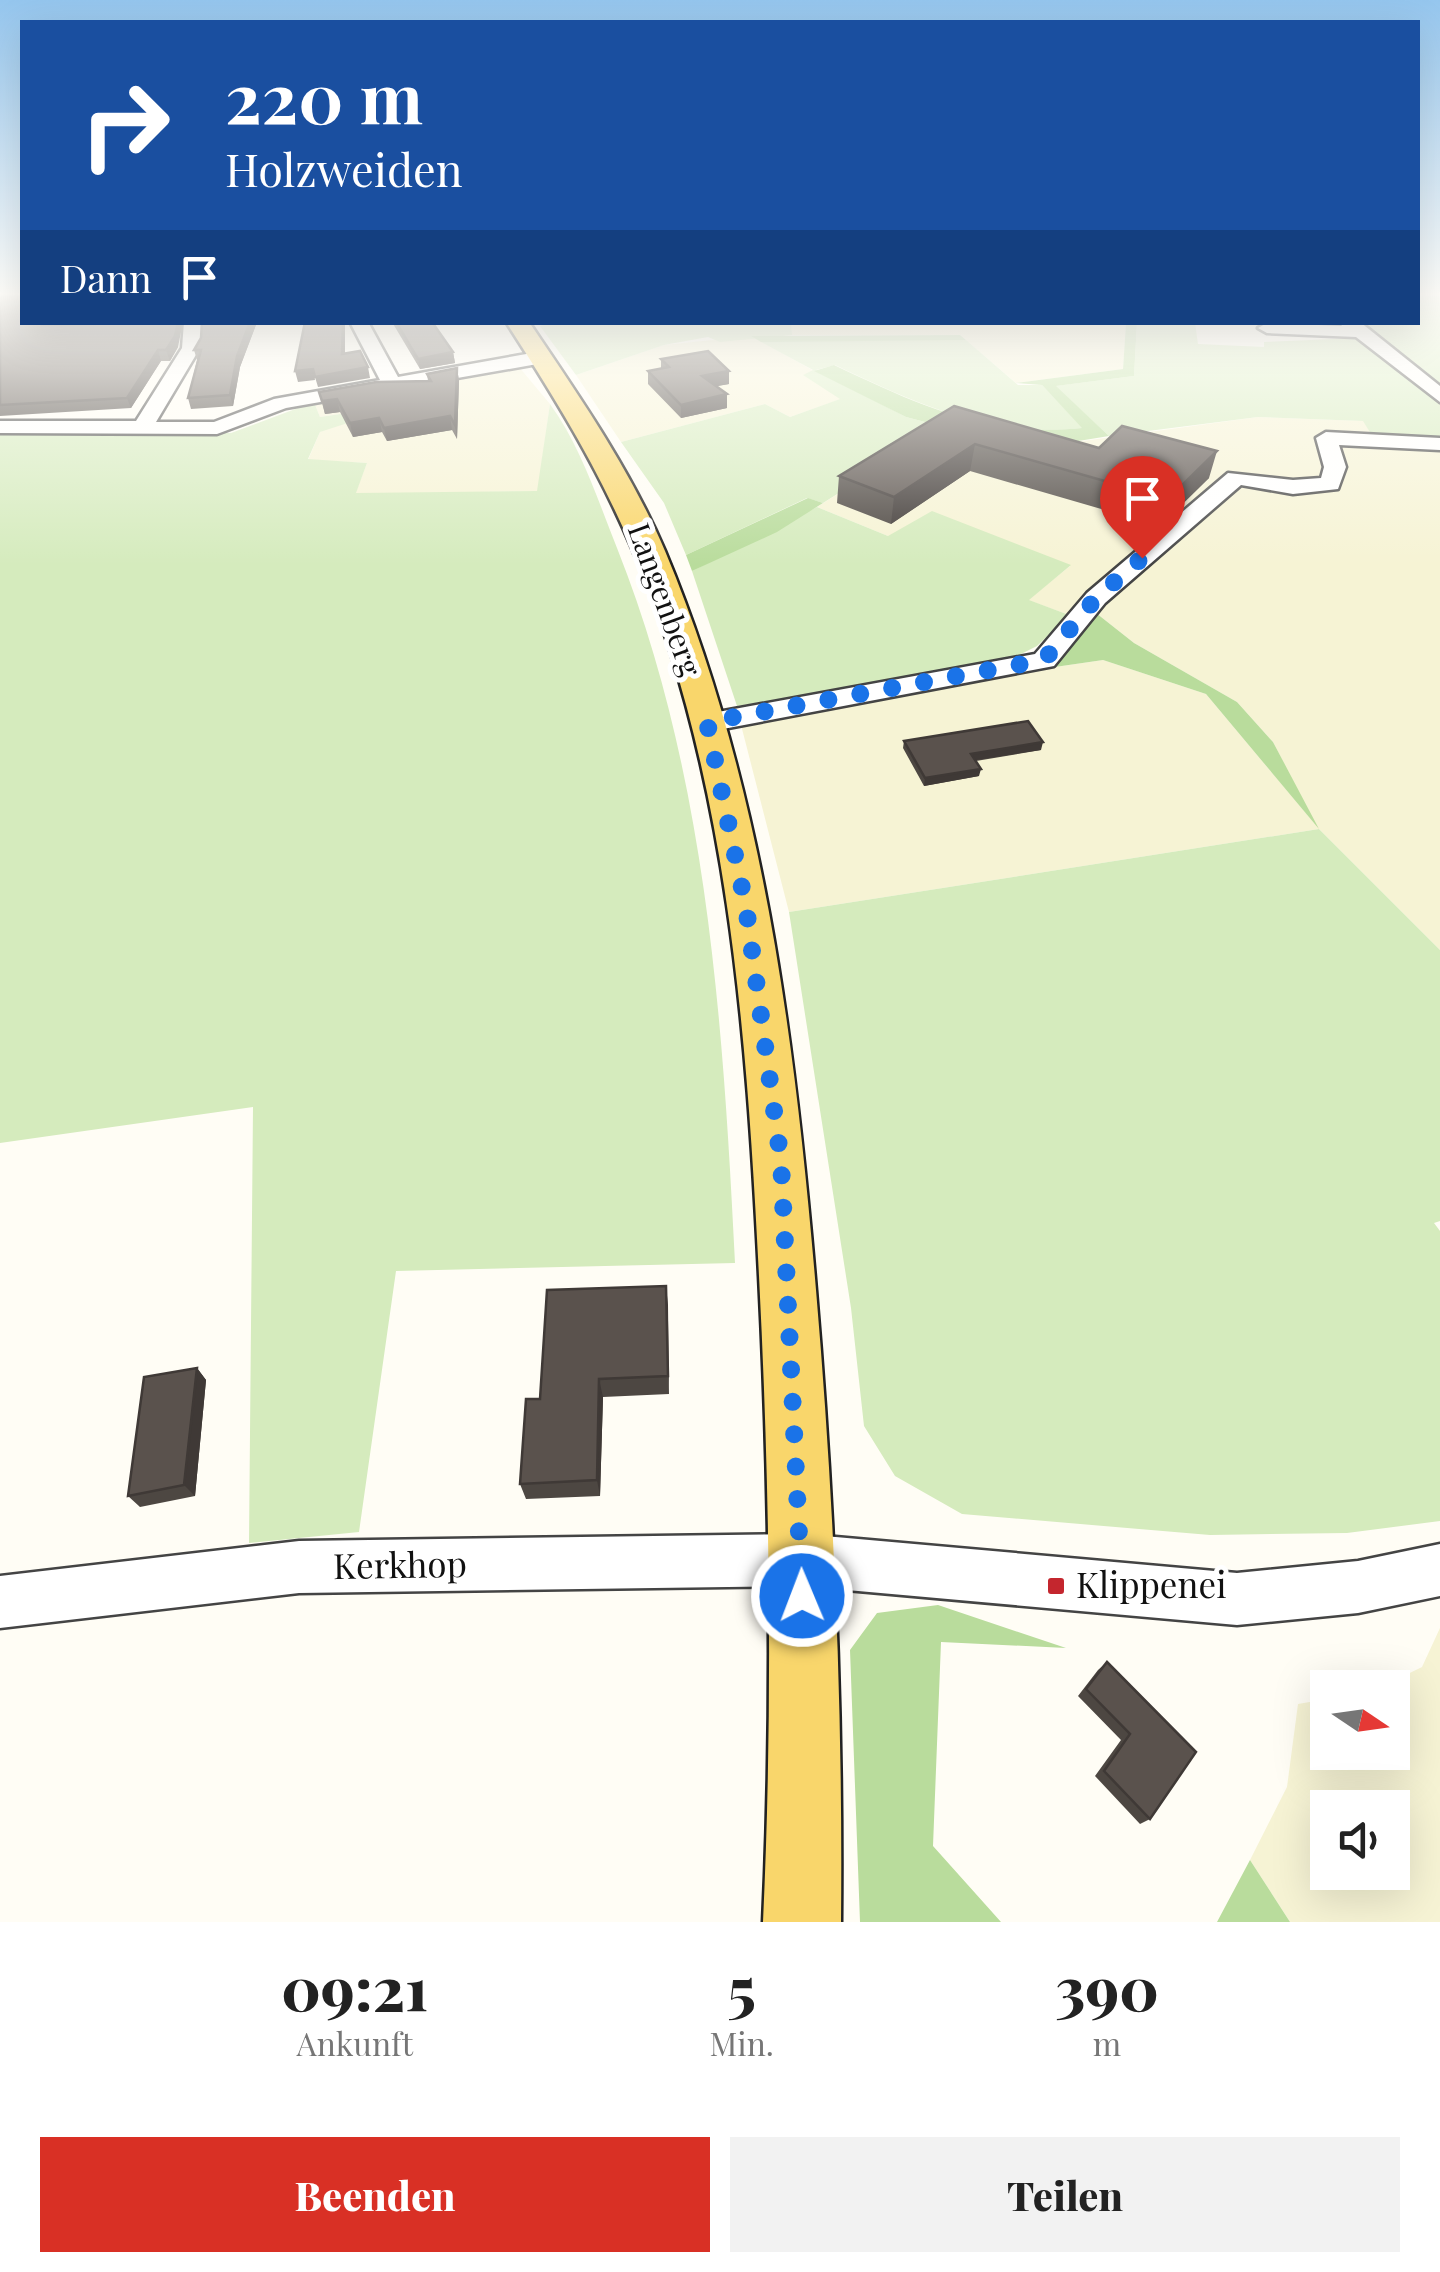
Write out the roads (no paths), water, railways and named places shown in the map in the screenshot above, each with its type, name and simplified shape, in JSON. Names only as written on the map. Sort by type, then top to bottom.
[{"type":"main road","name":"Langenberg","points":[[560,386],[608,462],[663,579],[707,722],[746,907],[771,1064],[781,1161],[802,1560],[802,1922]]},
{"type":"street","points":[[144,425],[168,386]]},
{"type":"street","points":[[0,427],[217,428],[281,404],[384,386]]},
{"type":"street","points":[[707,722],[1044,660],[1096,598],[1236,478],[1293,487],[1330,484],[1335,467],[1326,438],[1440,444]]},
{"type":"street","points":[[802,1560],[1237,1599],[1358,1587],[1440,1570]]},
{"type":"street","name":"Kerkhop","points":[[0,1602],[299,1567],[802,1560]]},
{"type":"place","name":"Klippenei","points":[[1056,1586]]}]
